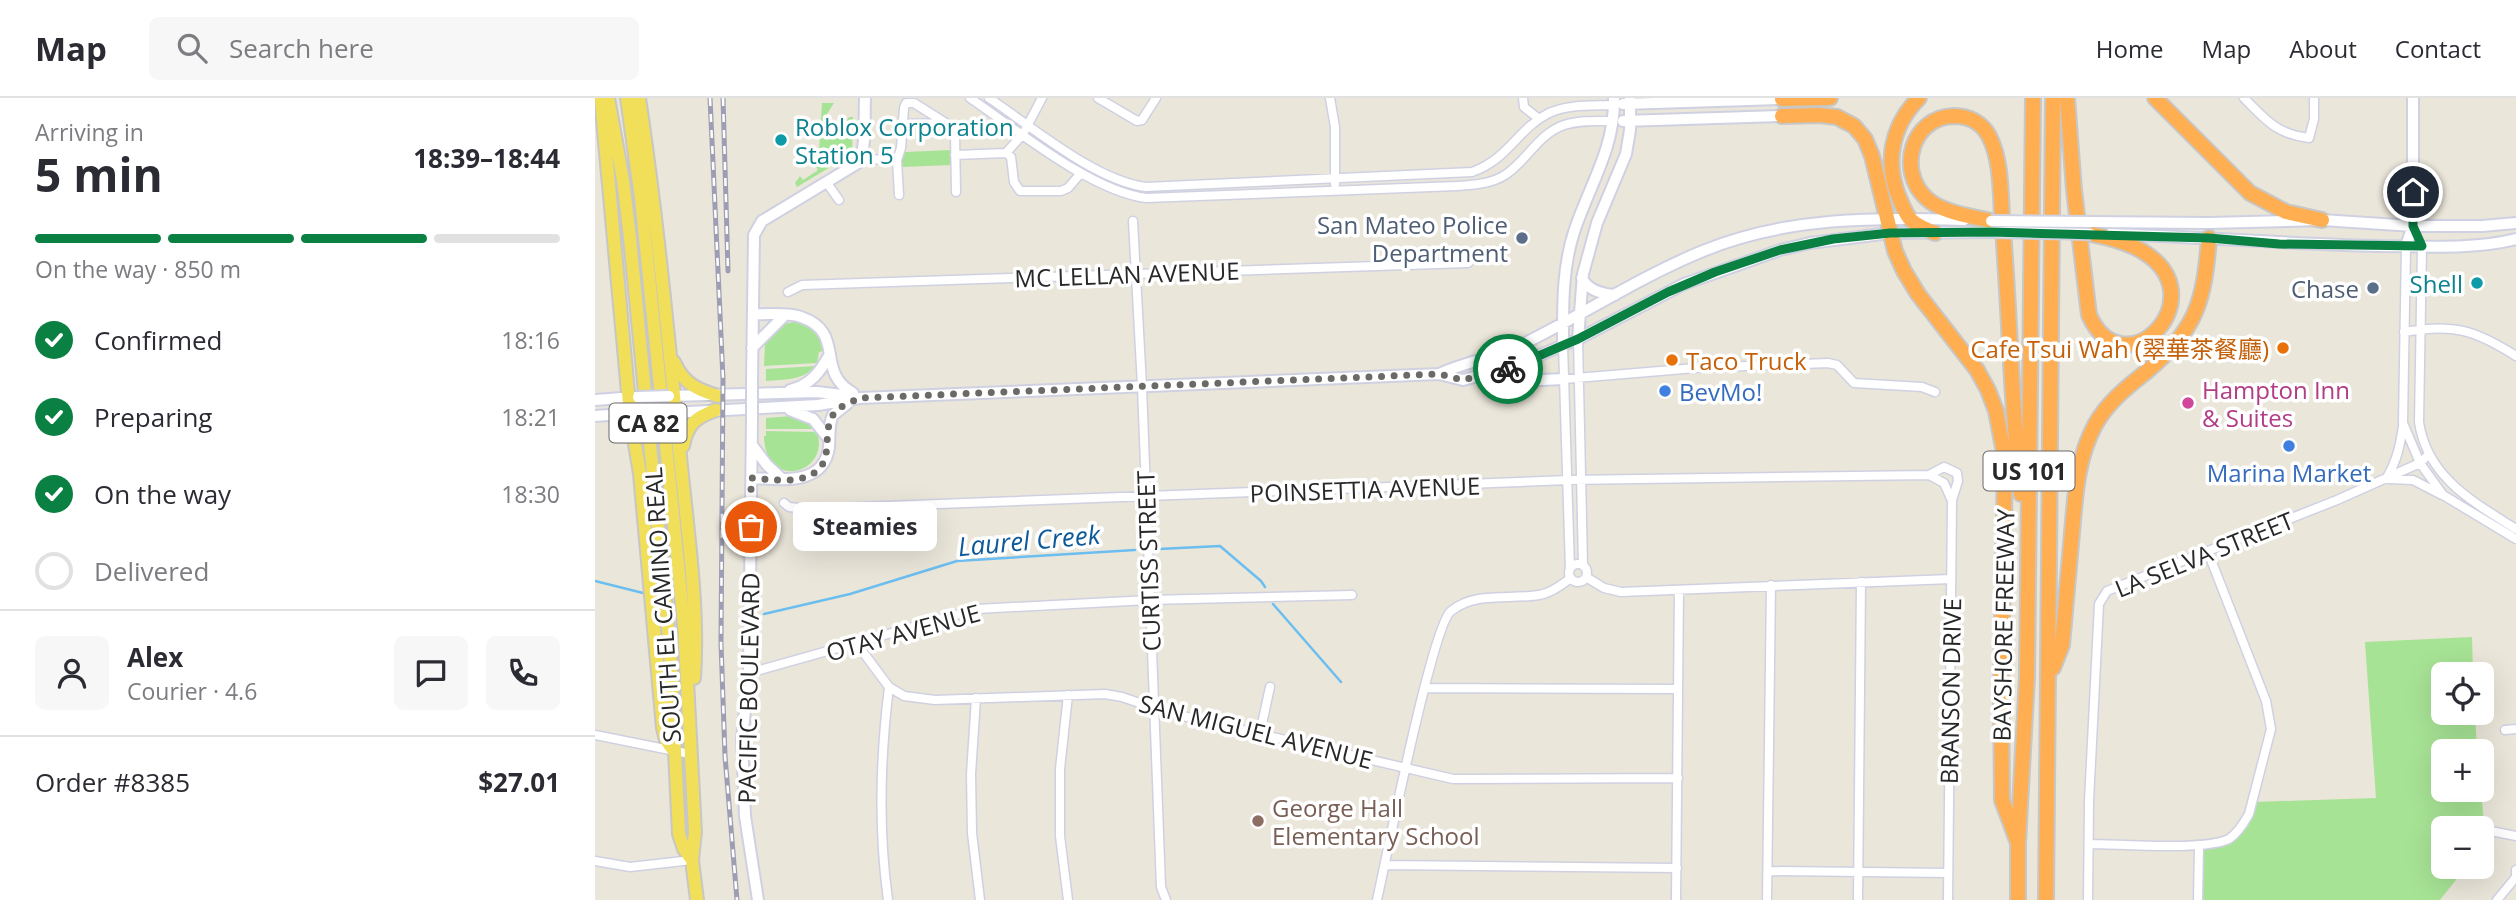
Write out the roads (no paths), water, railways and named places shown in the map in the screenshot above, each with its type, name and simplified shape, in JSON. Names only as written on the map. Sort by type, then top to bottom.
[{"type":"highway","points":[[1782,99],[1830,98]]},
{"type":"highway","points":[[1919,98],[1901,121],[1891,153],[1892,176],[1908,218],[1935,233]]},
{"type":"highway","name":"BAYSHORE FREEWAY","points":[[2018,900],[2018,844],[2026,717],[2033,98]]},
{"type":"highway","name":"BAYSHORE FREEWAY","points":[[2046,900],[2053,98]]},
{"type":"highway","points":[[2067,98],[2074,190],[2089,315],[2100,333],[2109,340],[2120,343],[2143,341],[2159,330],[2170,312],[2170,290],[2167,281],[2157,264],[2143,251],[2091,228]]},
{"type":"highway","points":[[2155,98],[2263,202],[2286,212],[2322,219]]},
{"type":"highway","points":[[1782,116],[1828,116],[1846,121],[1860,132],[1872,156],[1899,261],[1910,283],[1983,380],[1993,400],[2002,435],[2005,470],[2002,800],[2018,844]]},
{"type":"highway","points":[[1991,226],[1944,209],[1919,191],[1911,172],[1911,153],[1918,136],[1930,124],[1948,116],[1968,118],[1984,128],[1996,155],[2008,291],[2016,445],[2028,550]]},
{"type":"highway","points":[[2049,676],[2062,645],[2076,492],[2086,444],[2096,422],[2110,404],[2168,352],[2190,325],[2198,308],[2204,283],[2209,238]]},
{"type":"main road","points":[[601,98],[633,397],[663,728],[666,740],[673,750]]},
{"type":"main road","name":"SOUTH EL CAMINO REAL","points":[[608,98],[623,180],[630,239],[669,637],[679,834],[684,849],[692,860]]},
{"type":"main road","name":"SOUTH EL CAMINO REAL","points":[[627,98],[648,265],[684,624],[695,841],[692,860],[697,900]]},
{"type":"main road","points":[[639,98],[652,183],[670,353],[671,396],[681,464],[694,630],[695,666],[690,727]]},
{"type":"main road","points":[[827,183],[862,159],[865,98]]},
{"type":"main road","points":[[2406,246],[2413,226],[2413,98]]},
{"type":"main road","points":[[1563,345],[1565,275],[1570,247],[1604,161],[1613,121],[1614,101],[1782,99]]},
{"type":"main road","points":[[1578,339],[1582,278],[1597,223],[1626,154],[1630,101]]},
{"type":"main road","points":[[1613,121],[1782,116]]},
{"type":"main road","name":"PACIFIC BOULEVARD","points":[[758,900],[745,816],[742,739],[749,673],[754,235],[759,224],[827,183]]},
{"type":"main road","points":[[1439,374],[1506,351],[1696,254],[1761,232],[1831,221],[1908,218],[1991,226],[2091,228],[2322,219],[2413,226],[2516,223]]},
{"type":"main road","points":[[2209,223],[2209,238]]},
{"type":"main road","points":[[595,416],[818,405],[860,398],[1142,386],[1439,374],[1463,380],[1512,367],[1578,339],[1668,292],[1747,260],[1810,243],[1890,233],[1935,233],[1991,226]]},
{"type":"main road","points":[[2413,226],[2422,246]]},
{"type":"main road","points":[[2091,228],[2279,244],[2492,245],[2516,239]]},
{"type":"main road","points":[[1582,278],[1584,284],[1591,289],[1602,294],[1615,295]]},
{"type":"main road","points":[[753,314],[801,317],[816,325],[826,338],[836,381],[860,398]]},
{"type":"main road","points":[[752,348],[784,316]]},
{"type":"main road","points":[[670,353],[678,372],[686,382],[698,390],[718,396]]},
{"type":"main road","points":[[774,394],[807,383],[818,374],[830,354]]},
{"type":"main road","points":[[1478,377],[1520,381],[1565,379]]},
{"type":"main road","points":[[595,400],[817,392],[860,398]]},
{"type":"main road","points":[[751,478],[796,480],[813,474],[825,459],[833,415],[860,398]]},
{"type":"main road","points":[[776,407],[806,414],[820,425],[828,439]]},
{"type":"main road","points":[[681,464],[683,443],[689,426],[697,418],[716,410]]},
{"type":"main road","points":[[751,444],[782,479]]},
{"type":"street","points":[[970,98],[1081,173],[1120,193],[1146,198],[1457,186],[1492,181],[1507,174],[1555,129],[1575,122],[1613,121]]},
{"type":"street","points":[[989,98],[1100,171],[1146,187],[1472,172],[1494,163],[1539,120],[1558,110],[1614,101]]},
{"type":"street","points":[[1006,153],[1023,134],[1042,98]]},
{"type":"street","points":[[1098,98],[1137,121],[1142,120],[1156,98]]},
{"type":"street","points":[[1330,98],[1335,127],[1336,190]]},
{"type":"street","points":[[1523,98],[1524,107],[1539,120]]},
{"type":"street","points":[[2244,98],[2280,131],[2291,136],[2309,138],[2314,119],[2314,98]]},
{"type":"street","points":[[899,195],[897,160],[906,103],[914,103],[946,123],[955,133],[956,192]]},
{"type":"street","points":[[902,124],[946,123]]},
{"type":"street","points":[[955,155],[1006,153],[1011,157],[1014,182],[1020,191],[1061,191],[1068,188],[1081,173]]},
{"type":"street","points":[[862,159],[897,160]]},
{"type":"street","points":[[827,183],[839,200]]},
{"type":"street","name":"CURTISS STREET","points":[[1133,221],[1161,887],[1167,900]]},
{"type":"street","points":[[2406,246],[2403,423],[2400,451],[2386,479],[2413,480],[2444,495],[2516,539]]},
{"type":"street","points":[[2422,246],[2419,422],[2422,441],[2452,486],[2516,529]]},
{"type":"street","name":"MC LELLAN AVENUE","points":[[788,292],[802,285],[1468,263]]},
{"type":"street","points":[[2404,332],[2421,329],[2470,332],[2516,356]]},
{"type":"street","points":[[1578,339],[1583,565],[1587,571],[1586,577]]},
{"type":"street","points":[[1563,345],[1571,573],[1579,581],[1586,577]]},
{"type":"street","points":[[1565,379],[1696,368],[1828,363],[1837,365],[1854,383],[1922,387],[1935,392]]},
{"type":"street","points":[[2403,423],[2420,463],[2444,495]]},
{"type":"street","name":"LA SELVA STREET","points":[[2088,900],[2089,801],[2099,604],[2106,592],[2386,479],[2420,463],[2429,454]]},
{"type":"street","points":[[1929,475],[1944,467],[1957,473],[1958,481],[1952,501]]},
{"type":"street","name":"POINSETTIA AVENUE","points":[[784,503],[789,507],[808,509],[1569,480],[1929,475],[1944,483]]},
{"type":"street","name":"BRANSON DRIVE","points":[[1944,483],[1952,501],[1948,900]]},
{"type":"street","points":[[2089,844],[2218,843],[2231,837],[2243,825],[2252,805],[2271,729],[2266,701],[2208,552]]},
{"type":"street","points":[[1377,900],[1425,688],[1441,625],[1448,613],[1479,598],[1540,595],[1557,589],[1577,564],[1583,565]]},
{"type":"street","points":[[1586,577],[1604,588],[1621,592],[1951,579]]},
{"type":"street","points":[[1858,900],[1861,582]]},
{"type":"street","points":[[1767,900],[1771,585]]},
{"type":"street","points":[[1676,900],[1679,590]]},
{"type":"street","name":"OTAY AVENUE","points":[[749,673],[977,609],[1149,600],[1352,595]]},
{"type":"street","points":[[857,644],[889,687],[883,736],[880,806],[882,858],[888,900]]},
{"type":"street","name":"SAN MIGUEL AVENUE","points":[[889,687],[904,696],[935,700],[1105,694],[1453,779],[1678,778]]},
{"type":"street","points":[[1260,733],[1270,687]]},
{"type":"street","points":[[1425,688],[1678,689]]},
{"type":"street","points":[[1068,695],[1060,769],[1060,836],[1068,900]]},
{"type":"street","points":[[976,698],[971,774],[972,833],[980,900]]},
{"type":"street","points":[[2505,730],[2516,729]]},
{"type":"street","points":[[595,735],[690,754]]},
{"type":"street","points":[[2494,831],[2516,836]]},
{"type":"street","points":[[2198,900],[2199,845]]},
{"type":"street","points":[[595,860],[630,867],[692,860]]},
{"type":"street","points":[[1385,865],[1677,868]]},
{"type":"street","points":[[1767,870],[1948,873]]},
{"type":"street","points":[[2497,900],[2516,877],[2516,870]]},
{"type":"waterway","name":"Laurel Creek","points":[[1159,549],[1220,546],[1265,587]]},
{"type":"waterway","name":"Laurel Creek","points":[[764,614],[850,594],[957,561],[1135,550]]},
{"type":"waterway","name":"Laurel Creek","points":[[595,581],[643,593]]},
{"type":"waterway","name":"Laurel Creek","points":[[1273,604],[1341,682]]},
{"type":"railway","points":[[710,98],[723,379],[721,643],[725,756],[737,900]]},
{"type":"railway","points":[[723,98],[728,271]]},
{"type":"place","name":"Roblox Corporation Station 5","points":[[781,140]]},
{"type":"place","name":"San Mateo Police Department","points":[[1522,238]]},
{"type":"place","name":"Shell","points":[[2477,283]]},
{"type":"place","name":"Chase","points":[[2373,288]]},
{"type":"place","name":"Cafe Tsui Wah (翠華茶餐廳)","points":[[2283,348]]},
{"type":"place","name":"Taco Truck","points":[[1672,360]]},
{"type":"place","name":"BevMo!","points":[[1665,391]]},
{"type":"place","name":"Hampton Inn & Suites","points":[[2188,403]]},
{"type":"place","name":"Marina Market","points":[[2289,446]]},
{"type":"place","name":"Steamies","points":[[751,527]]},
{"type":"place","name":"George Hall Elementary School","points":[[1258,821]]}]
